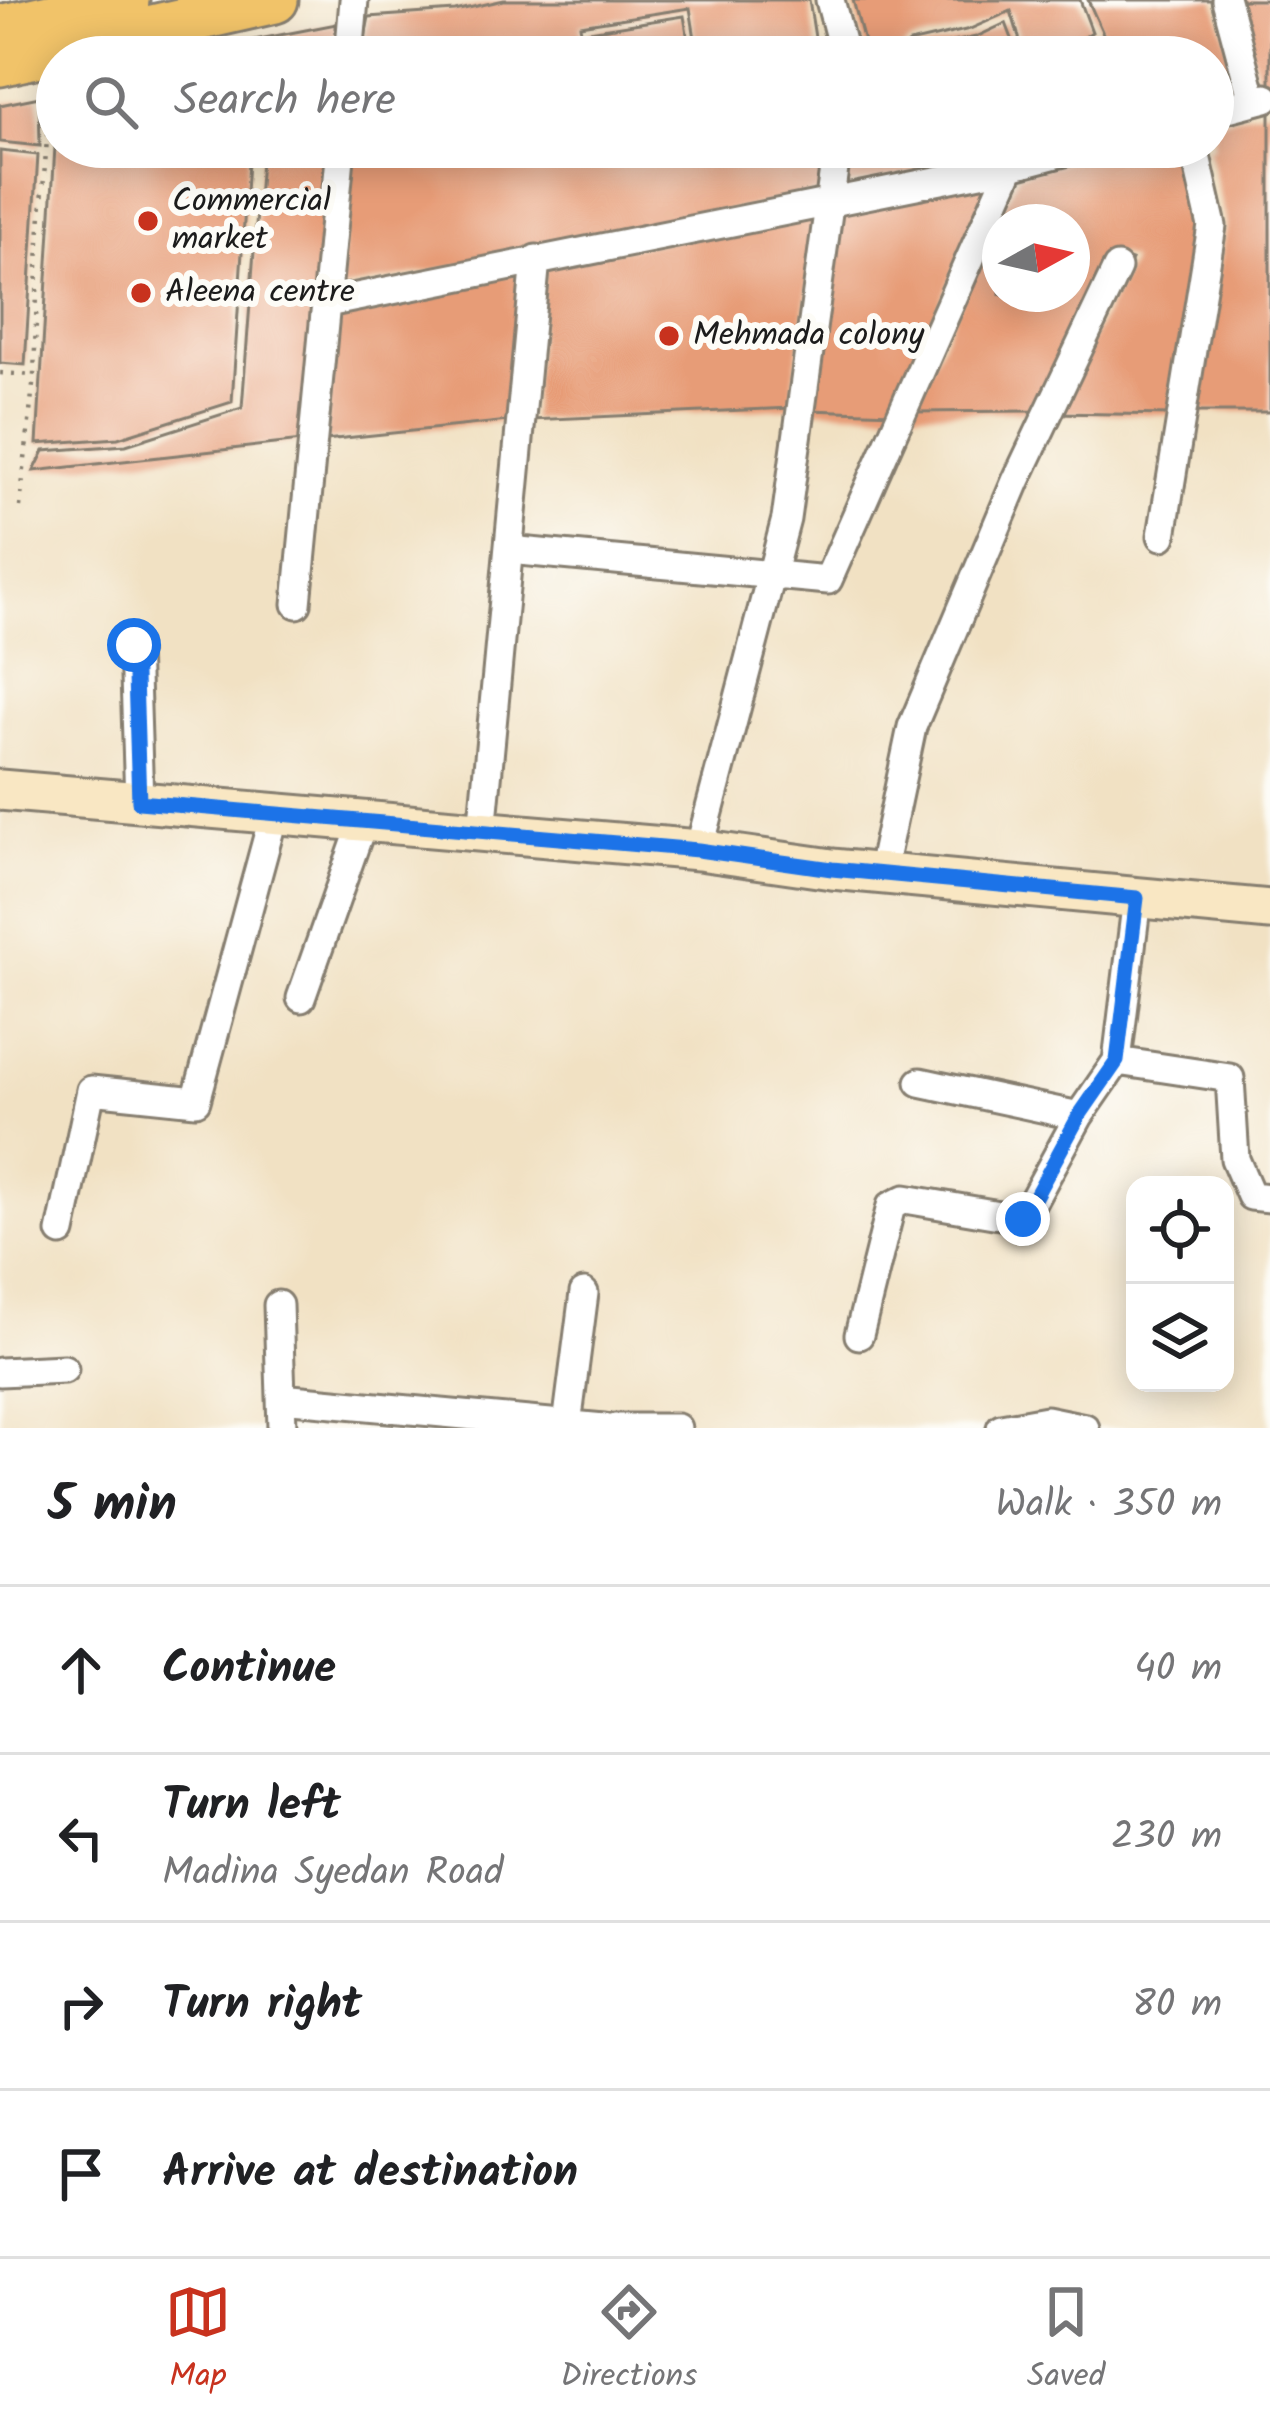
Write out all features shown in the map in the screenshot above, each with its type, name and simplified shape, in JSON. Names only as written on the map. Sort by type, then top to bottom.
[{"type":"main road","points":[[0,28],[75,6],[126,0]]},
{"type":"main road","points":[[118,36],[275,0]]},
{"type":"main road","points":[[0,63],[36,55]]},
{"type":"main road","points":[[0,790],[698,850],[881,874],[1270,910]]},
{"type":"street","points":[[351,36],[354,0]]},
{"type":"street","points":[[830,0],[839,36]]},
{"type":"street","points":[[1226,0],[1262,99]]},
{"type":"street","points":[[297,604],[339,168]]},
{"type":"street","points":[[698,850],[786,519],[834,168]]},
{"type":"street","points":[[326,303],[1000,168]]},
{"type":"street","points":[[509,550],[828,580],[1009,168]]},
{"type":"street","points":[[1162,536],[1212,226],[1199,168]]},
{"type":"street","points":[[482,832],[536,259]]},
{"type":"street","points":[[881,874],[912,727],[1016,481],[1117,268]]},
{"type":"street","points":[[134,645],[139,802]]},
{"type":"street","points":[[61,1232],[91,1090],[196,1101],[274,814]]},
{"type":"street","points":[[301,998],[363,822]]},
{"type":"street","points":[[859,1335],[891,1206],[905,1199],[1023,1219],[1079,1116],[1117,1061],[1137,898]]},
{"type":"street","points":[[1117,1061],[1230,1078],[1235,1160],[1251,1196],[1270,1198]]},
{"type":"street","points":[[920,1082],[1079,1116]]},
{"type":"street","points":[[567,1425],[584,1293]]},
{"type":"street","points":[[278,1304],[282,1428]]},
{"type":"street","points":[[0,1372],[64,1369]]},
{"type":"street","points":[[281,1398],[604,1428]]},
{"type":"street","points":[[1001,1428],[1046,1420],[1085,1428]]},
{"type":"street","points":[[615,1428],[677,1428]]},
{"type":"path","points":[[20,507],[34,374],[45,168]]},
{"type":"path","points":[[0,373],[34,374]]},
{"type":"building","points":[[504,0],[809,0],[815,36],[695,36],[690,8],[580,25],[582,36],[365,36],[369,17],[455,11]]},
{"type":"building","points":[[853,0],[1080,0],[1092,32],[1086,36],[1019,36],[1011,11],[940,36],[862,36]]},
{"type":"building","points":[[1088,0],[1215,0],[1225,36],[1104,36]]},
{"type":"building","points":[[1239,0],[1270,0],[1270,84],[1260,86]]},
{"type":"building","points":[[684,16],[687,36],[589,36],[589,31]]},
{"type":"building","points":[[1006,23],[1011,36],[978,36]]},
{"type":"building","points":[[336,24],[336,36],[275,36]]},
{"type":"building","points":[[1234,69],[1241,94],[1234,96]]},
{"type":"building","points":[[36,98],[36,146],[0,142],[0,105]]},
{"type":"building","points":[[1270,108],[1270,412],[1192,412],[1226,224],[1212,168],[1234,168],[1234,117]]},
{"type":"building","points":[[0,151],[36,155],[37,168],[25,365],[0,363]]},
{"type":"building","name":"Aleena centre","points":[[54,168],[248,168],[232,402],[118,438],[37,444]]},
{"type":"building","points":[[260,168],[328,168],[302,441],[34,471],[44,451],[126,445],[242,408]]},
{"type":"building","points":[[351,168],[824,168],[822,192],[338,290]]},
{"type":"building","points":[[846,168],[935,168],[842,187]]},
{"type":"building","name":"Mehmada colony","points":[[1041,168],[1187,168],[1200,228],[1172,415],[1055,413],[1132,260],[1116,254],[1090,305],[1090,204],[1005,204],[1019,174]]},
{"type":"building","name":"Mehmada colony","points":[[994,177],[893,413],[810,410],[840,207]]},
{"type":"building","name":"Mehmada colony","points":[[819,212],[790,408],[531,420],[545,264]]},
{"type":"building","name":"Mehmada colony","points":[[982,256],[982,312],[1086,312],[1036,411],[911,412]]},
{"type":"building","points":[[526,270],[509,421],[325,440],[339,309]]},
{"type":"place","name":"Commercial market","points":[[148,221]]},
{"type":"place","name":"Aleena centre","points":[[141,293]]},
{"type":"place","name":"Mehmada colony","points":[[669,336]]},
{"type":"route","points":[[134,645],[139,802],[698,850],[832,869],[1137,898],[1117,1061],[1079,1116],[1023,1219]]}]
